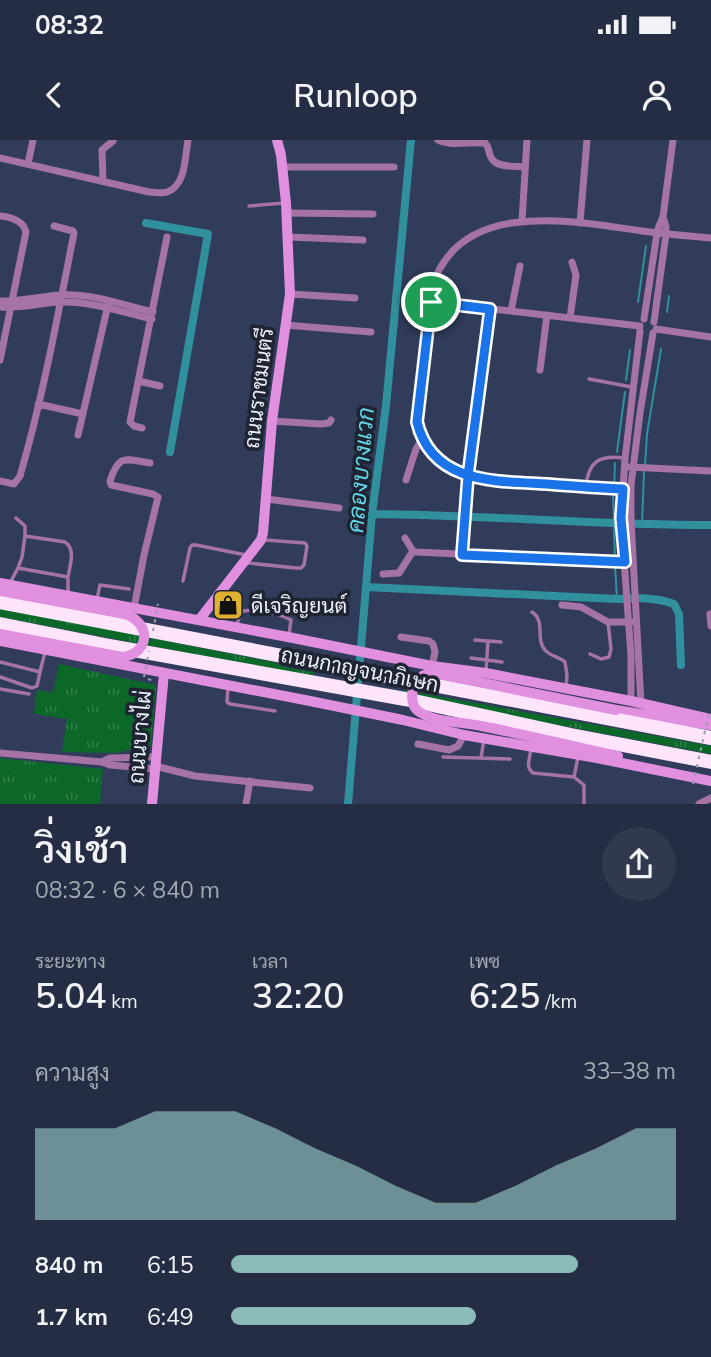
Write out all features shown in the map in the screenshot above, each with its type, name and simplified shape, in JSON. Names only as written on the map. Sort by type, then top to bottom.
[{"type":"highway","name":"ถนนกาญจนาภิเษก","points":[[0,602],[711,738]]},
{"type":"highway","name":"ถนนกาญจนาภิเษก","points":[[0,624],[405,699],[711,762]]},
{"type":"main road","name":"ถนนราชมนตรี","points":[[261,540],[272,421],[290,294],[289,237],[278,142]]},
{"type":"main road","points":[[199,621],[261,540]]},
{"type":"main road","points":[[3,586],[97,601],[410,662],[486,673],[710,716]]},
{"type":"main road","points":[[0,634],[122,657],[136,652],[142,645],[145,632],[138,621],[125,614],[3,586]]},
{"type":"main road","points":[[0,641],[403,720],[464,736],[711,781]]},
{"type":"main road","points":[[711,726],[616,710],[435,673],[421,677],[412,690],[412,701],[416,710],[425,716],[711,773]]},
{"type":"main road","name":"ถนนบางไผ่","points":[[152,804],[164,674]]},
{"type":"street","points":[[28,164],[33,140]]},
{"type":"street","points":[[0,158],[163,193],[179,181],[188,140]]},
{"type":"street","points":[[438,140],[444,143],[485,143],[489,147],[491,159],[496,163],[526,167]]},
{"type":"street","points":[[522,221],[527,140]]},
{"type":"street","points":[[636,703],[628,605],[618,561],[622,534],[623,489],[654,328],[662,234],[659,226],[663,217],[673,140]]},
{"type":"street","points":[[103,181],[102,150],[113,141]]},
{"type":"street","points":[[580,223],[587,141]]},
{"type":"street","points":[[283,167],[394,167]]},
{"type":"street","points":[[286,208],[373,214]]},
{"type":"street","points":[[0,216],[16,220],[26,228],[0,360]]},
{"type":"street","points":[[623,489],[502,482],[468,476],[452,469],[432,454],[422,440],[417,422],[433,285],[437,272],[446,258],[473,236],[510,222],[580,223],[711,238]]},
{"type":"street","points":[[0,481],[14,484],[18,481],[61,299],[74,233],[54,226]]},
{"type":"street","points":[[636,703],[638,622],[628,464],[641,325],[662,234]]},
{"type":"street","points":[[142,428],[130,422],[167,237]]},
{"type":"street","points":[[289,237],[363,240]]},
{"type":"street","points":[[570,318],[576,275],[572,262]]},
{"type":"street","points":[[511,311],[520,265]]},
{"type":"street","points":[[290,294],[355,298]]},
{"type":"street","points":[[0,307],[83,296],[152,315]]},
{"type":"street","points":[[0,301],[11,305]]},
{"type":"street","points":[[431,302],[641,325],[652,320],[654,328]]},
{"type":"street","points":[[78,435],[109,305]]},
{"type":"street","points":[[462,555],[468,476],[490,309]]},
{"type":"street","points":[[540,370],[547,315]]},
{"type":"street","points":[[641,325],[646,335],[654,328]]},
{"type":"street","points":[[285,326],[370,332]]},
{"type":"street","points":[[654,328],[711,337]]},
{"type":"street","points":[[139,381],[160,386]]},
{"type":"street","points":[[38,404],[83,414]]},
{"type":"street","points":[[272,421],[320,424],[329,423],[331,420]]},
{"type":"street","points":[[406,480],[416,449],[422,440]]},
{"type":"street","points":[[134,608],[158,497],[111,485],[110,481],[115,467],[121,461],[149,463]]},
{"type":"street","points":[[628,464],[711,471]]},
{"type":"street","points":[[266,499],[339,508]]},
{"type":"street","points":[[405,538],[413,551]]},
{"type":"street","points":[[413,551],[634,562]]},
{"type":"street","points":[[383,574],[399,573],[413,551]]},
{"type":"street","points":[[562,605],[581,607],[608,622],[638,622]]},
{"type":"street","points":[[710,614],[711,626]]},
{"type":"street","points":[[401,637],[433,644],[435,652],[432,666]]},
{"type":"street","points":[[418,744],[449,750],[458,746],[464,736]]},
{"type":"street","points":[[0,753],[102,762],[110,765],[155,764]]},
{"type":"street","points":[[102,762],[110,758],[155,764],[195,776],[310,788]]},
{"type":"street","points":[[246,804],[250,780]]},
{"type":"street","points":[[699,804],[711,797]]},
{"type":"lane","points":[[249,206],[286,208]]},
{"type":"lane","points":[[589,379],[634,387]]},
{"type":"lane","points":[[586,486],[587,472],[597,461],[611,457],[628,464]]},
{"type":"lane","points":[[3,586],[18,568],[22,556],[25,526],[16,518]]},
{"type":"lane","points":[[24,536],[69,543],[71,555],[68,596]]},
{"type":"lane","points":[[183,581],[192,545],[245,559],[296,568],[304,565],[307,546],[305,543],[261,540]]},
{"type":"lane","points":[[18,568],[68,577]]},
{"type":"lane","points":[[97,601],[100,585],[129,589]]},
{"type":"lane","points":[[237,628],[240,612],[248,609],[289,618],[291,623],[288,637]]},
{"type":"lane","points":[[532,612],[538,618],[543,647],[565,662],[568,675],[565,689]]},
{"type":"lane","points":[[590,654],[601,659],[610,657],[608,622]]},
{"type":"lane","points":[[475,640],[500,642]]},
{"type":"lane","points":[[486,673],[488,641]]},
{"type":"lane","points":[[0,677],[32,688],[37,686],[45,650]]},
{"type":"lane","points":[[471,658],[502,662]]},
{"type":"lane","points":[[0,662],[40,672]]},
{"type":"lane","points":[[228,685],[226,699],[230,704],[275,711]]},
{"type":"lane","points":[[0,689],[29,694]]},
{"type":"lane","points":[[481,758],[484,739]]},
{"type":"lane","points":[[531,747],[528,765],[530,770],[574,777],[584,785],[584,804]]},
{"type":"lane","points":[[574,777],[579,755]]},
{"type":"lane","points":[[443,757],[510,759]]},
{"type":"path","points":[[693,784],[710,716]]},
{"type":"green space","points":[[0,608],[314,672],[313,675],[277,670],[0,617]]},
{"type":"green space","points":[[59,664],[156,685],[151,746],[115,753],[62,752],[67,719],[34,714],[37,690],[53,692]]},
{"type":"green space","points":[[404,690],[711,746],[711,754],[422,699],[404,693]]},
{"type":"green space","points":[[0,758],[103,769],[100,804],[0,804]]},
{"type":"waterway","name":"คลองบางแวก","points":[[348,804],[372,514],[386,406],[411,140]]},
{"type":"waterway","points":[[146,223],[208,234],[170,452]]},
{"type":"waterway","points":[[638,302],[646,246]]},
{"type":"waterway","points":[[667,312],[669,296]]},
{"type":"waterway","points":[[645,465],[647,434],[661,349]]},
{"type":"waterway","points":[[626,380],[630,350]]},
{"type":"waterway","points":[[617,452],[625,392]]},
{"type":"waterway","points":[[614,487],[615,463]]},
{"type":"waterway","points":[[642,525],[644,471]]},
{"type":"waterway","points":[[613,492],[615,560]]},
{"type":"waterway","points":[[372,514],[711,525]]},
{"type":"waterway","points":[[615,566],[617,599]]},
{"type":"waterway","points":[[366,587],[617,599],[646,598],[667,602],[674,604],[679,614],[681,665]]},
{"type":"place","name":"ดีเจริญยนต์","points":[[228,605]]},
{"type":"route","points":[[431,302],[417,422],[422,440],[432,454],[452,469],[468,476],[502,482],[623,489],[621,518],[625,562],[462,555],[468,476],[490,309],[431,302]]}]
